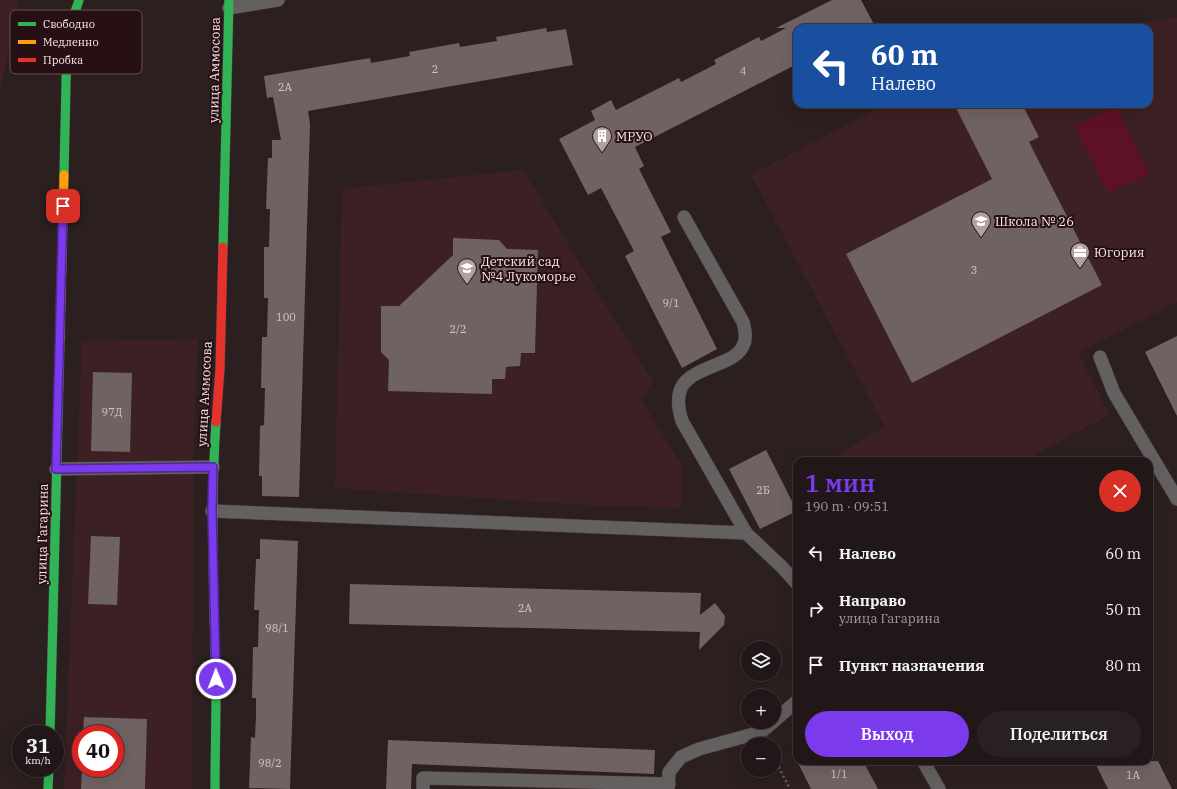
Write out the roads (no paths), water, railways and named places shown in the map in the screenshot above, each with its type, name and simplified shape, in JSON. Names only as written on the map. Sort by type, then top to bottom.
[{"type":"street","name":"улица Гагарина","points":[[76,10],[79,0]]},
{"type":"street","name":"улица Аммосова","points":[[215,789],[216,694],[212,511],[213,467],[220,369],[229,4]]},
{"type":"street","name":"улица Гагарина","points":[[50,725],[66,74]]},
{"type":"street","points":[[48,789],[49,777]]},
{"type":"lane","points":[[229,4],[278,0]]},
{"type":"lane","points":[[684,217],[743,322],[745,339],[743,347],[737,354],[728,360],[693,375],[684,382],[679,391],[678,400],[682,421],[746,533],[793,579]]},
{"type":"lane","points":[[1100,357],[1114,393],[1152,457]]},
{"type":"lane","points":[[1153,459],[1177,499]]},
{"type":"lane","points":[[56,469],[213,467]]},
{"type":"lane","points":[[212,511],[746,533]]},
{"type":"lane","points":[[781,714],[793,704]]},
{"type":"lane","points":[[423,789],[424,778],[668,786],[669,772],[681,757],[699,749],[761,732],[764,729]]},
{"type":"lane","points":[[925,765],[938,789]]},
{"type":"place","name":"МРУО","points":[[602,153]]},
{"type":"place","name":"Школа № 26","points":[[981,238]]},
{"type":"place","name":"Югория","points":[[1080,269]]},
{"type":"place","name":"Детский сад №4 Лукоморье","points":[[467,285]]}]
